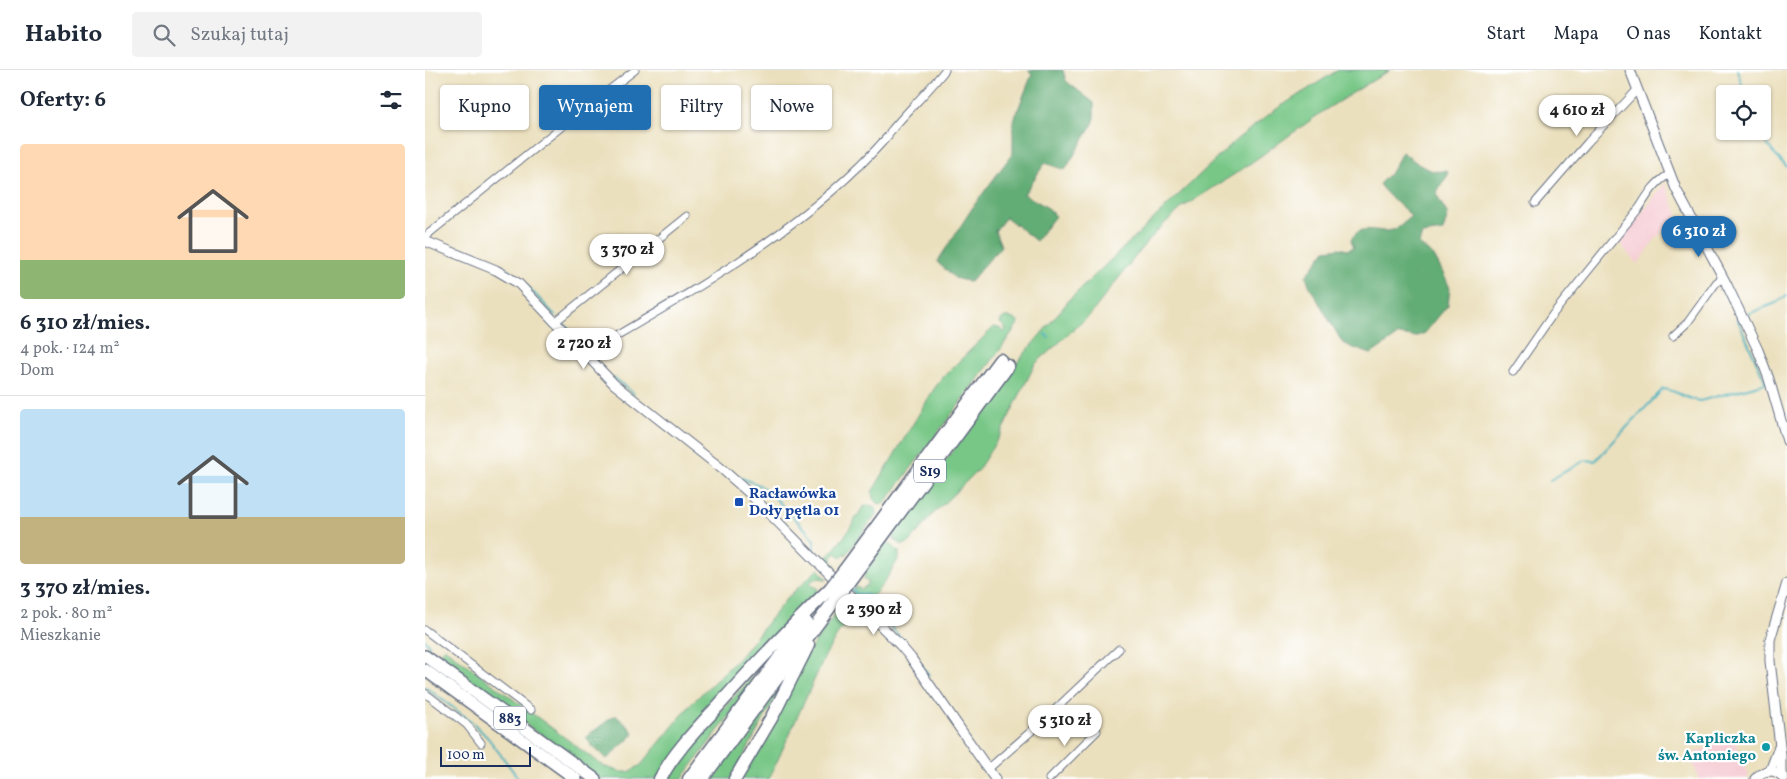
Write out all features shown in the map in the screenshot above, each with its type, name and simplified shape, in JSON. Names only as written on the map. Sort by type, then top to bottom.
[{"type":"highway","name":"S19","points":[[689,779],[848,574],[1004,363]]},
{"type":"highway","name":"S19","points":[[702,779],[823,616],[834,592]]},
{"type":"highway","points":[[660,779],[682,746],[748,672],[834,592]]},
{"type":"highway","points":[[735,779],[773,715],[823,616]]},
{"type":"highway","name":"883","points":[[425,656],[595,779]]},
{"type":"highway","name":"883","points":[[425,670],[576,779]]},
{"type":"street","points":[[635,70],[551,134],[427,235],[425,240],[505,274],[523,287],[625,394],[722,469],[750,494],[911,658],[995,779]]},
{"type":"street","points":[[586,355],[721,272],[778,233],[843,181],[873,153],[902,117],[945,70]]},
{"type":"street","points":[[1630,70],[1670,174],[1758,350],[1769,379],[1787,441]]},
{"type":"street","points":[[1535,203],[1588,142],[1637,90]]},
{"type":"street","points":[[1513,372],[1553,314],[1640,207],[1649,192],[1660,180],[1670,174]]},
{"type":"street","points":[[555,322],[687,216]]},
{"type":"street","points":[[1673,336],[1688,322],[1716,283],[1723,277]]},
{"type":"street","points":[[1755,779],[1760,774],[1769,771],[1783,777],[1770,649],[1787,583]]},
{"type":"street","points":[[425,630],[531,710]]},
{"type":"street","points":[[988,769],[1043,721],[1119,649]]},
{"type":"street","points":[[425,693],[467,725],[481,743]]},
{"type":"street","points":[[1049,779],[1097,731]]},
{"type":"street","points":[[1769,771],[1779,747]]},
{"type":"shaded area","points":[[1665,183],[1678,215],[1657,237],[1638,264],[1621,245],[1621,240]]},
{"type":"shaded area","points":[[1734,736],[1749,775],[1747,779],[1699,779],[1690,755]]},
{"type":"green space","points":[[1028,70],[1063,70],[1066,81],[1094,103],[1094,122],[1065,170],[1045,163],[1024,194],[1048,208],[1055,216],[1036,241],[1006,217],[995,231],[1001,246],[970,282],[955,278],[937,262],[975,204],[1013,153],[1013,122],[1032,74]]},
{"type":"green space","points":[[1338,70],[1390,70],[1325,110],[1241,170],[1183,207],[1164,224],[1145,244],[1090,315],[1035,364],[999,437],[978,470],[931,516],[910,542],[903,545],[894,540],[893,533],[1015,365],[1071,298],[1237,139],[1275,110]]},
{"type":"green space","points":[[1402,152],[1429,170],[1447,170],[1448,175],[1437,195],[1448,215],[1443,231],[1422,234],[1419,244],[1434,256],[1441,269],[1450,288],[1448,305],[1425,333],[1414,337],[1399,335],[1371,354],[1342,342],[1310,287],[1306,276],[1326,250],[1340,248],[1347,250],[1354,247],[1351,240],[1360,231],[1389,231],[1401,225],[1411,216],[1379,184],[1392,171]]},
{"type":"green space","points":[[1005,317],[1019,322],[885,503],[877,503],[873,498],[872,492],[934,389],[943,377],[994,327],[1004,332],[1006,329],[1000,323]]},
{"type":"green space","points":[[869,505],[875,507],[877,513],[846,555],[845,553],[841,558],[836,553],[832,557],[832,562],[836,567],[832,573],[824,563],[826,559],[844,537],[863,507]]},
{"type":"green space","points":[[890,543],[899,552],[899,558],[878,590],[863,602],[852,593],[856,587],[862,589],[866,586],[868,582],[863,579],[865,577],[864,574],[885,544]]},
{"type":"green space","points":[[818,569],[827,579],[816,579],[810,583],[818,589],[817,594],[656,779],[601,779],[435,659],[444,648],[603,766],[621,772],[629,772],[641,765],[692,703],[739,658],[787,598]]},
{"type":"green space","points":[[847,599],[858,611],[839,632],[826,654],[769,779],[739,779],[785,692],[810,650],[838,610],[840,611],[841,609],[847,614],[849,612],[850,606]]},
{"type":"green space","points":[[786,640],[682,779],[665,779],[677,759]]},
{"type":"green space","points":[[794,665],[731,779],[709,779]]},
{"type":"green space","points":[[615,715],[634,734],[607,759],[592,746],[586,737]]},
{"type":"waterway","points":[[1737,70],[1742,85]]},
{"type":"waterway","points":[[1764,140],[1787,167]]},
{"type":"waterway","points":[[460,251],[497,264],[516,276]]},
{"type":"waterway","points":[[520,279],[555,315]]},
{"type":"waterway","points":[[1748,314],[1776,303],[1787,296]]},
{"type":"waterway","points":[[1550,480],[1586,460],[1595,461],[1663,389],[1700,401],[1766,383],[1737,318]]},
{"type":"waterway","points":[[561,321],[583,345]]},
{"type":"waterway","points":[[1045,334],[1049,338]]},
{"type":"waterway","points":[[614,378],[634,394]]},
{"type":"waterway","points":[[729,470],[768,491],[814,540],[814,552],[818,556]]},
{"type":"waterway","points":[[825,563],[835,573]]},
{"type":"waterway","points":[[850,587],[856,593],[869,595]]},
{"type":"waterway","points":[[876,602],[888,624],[912,650]]},
{"type":"waterway","points":[[425,640],[429,645],[429,651]]},
{"type":"waterway","points":[[915,656],[929,675]]},
{"type":"waterway","points":[[425,687],[471,721],[488,738],[519,779]]},
{"type":"place","name":"Racławówka Doły pętla 01","points":[[739,502]]},
{"type":"place","name":"Kapliczka św. Antoniego","points":[[1766,747]]}]
